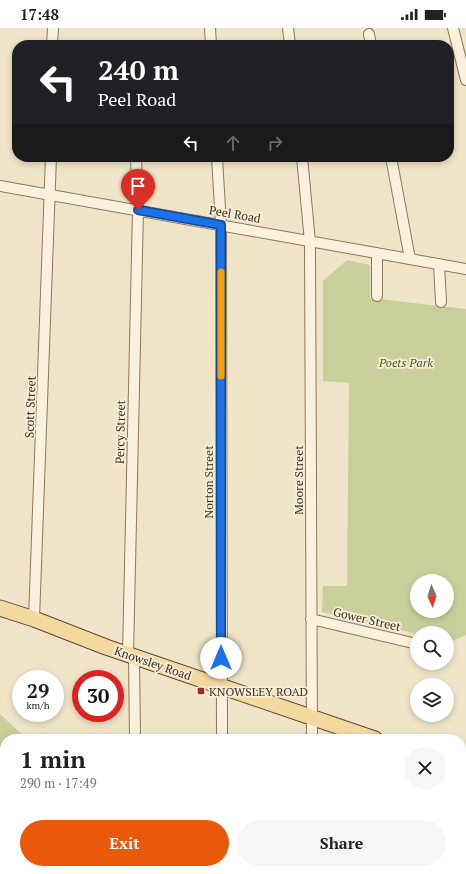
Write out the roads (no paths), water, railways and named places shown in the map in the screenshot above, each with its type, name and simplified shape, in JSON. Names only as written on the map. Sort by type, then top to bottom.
[{"type":"main road","name":"Knowsley Road","points":[[0,608],[106,648],[131,655],[360,734]]},
{"type":"street","points":[[52,28],[52,40]]},
{"type":"street","points":[[210,28],[211,40]]},
{"type":"street","points":[[288,28],[289,40]]},
{"type":"street","points":[[453,28],[464,64],[466,80]]},
{"type":"street","points":[[369,34],[370,40]]},
{"type":"street","name":"Scott Street","points":[[34,620],[51,162]]},
{"type":"street","name":"Percy Street","points":[[134,734],[131,655],[138,210],[136,162]]},
{"type":"street","name":"Norton Street","points":[[217,162],[221,225],[222,734]]},
{"type":"street","name":"Moore Street","points":[[302,162],[310,242],[312,734]]},
{"type":"street","points":[[392,162],[410,259]]},
{"type":"street","name":"Peel Road","points":[[0,186],[466,269]]},
{"type":"street","points":[[377,253],[377,296]]},
{"type":"street","points":[[439,264],[441,302]]},
{"type":"street","name":"Gower Street","points":[[311,620],[410,642]]},
{"type":"place","name":"KNOWSLEY ROAD","points":[[201,691]]},
{"type":"park label","name":"Poets Park","points":[[406,362]]}]
